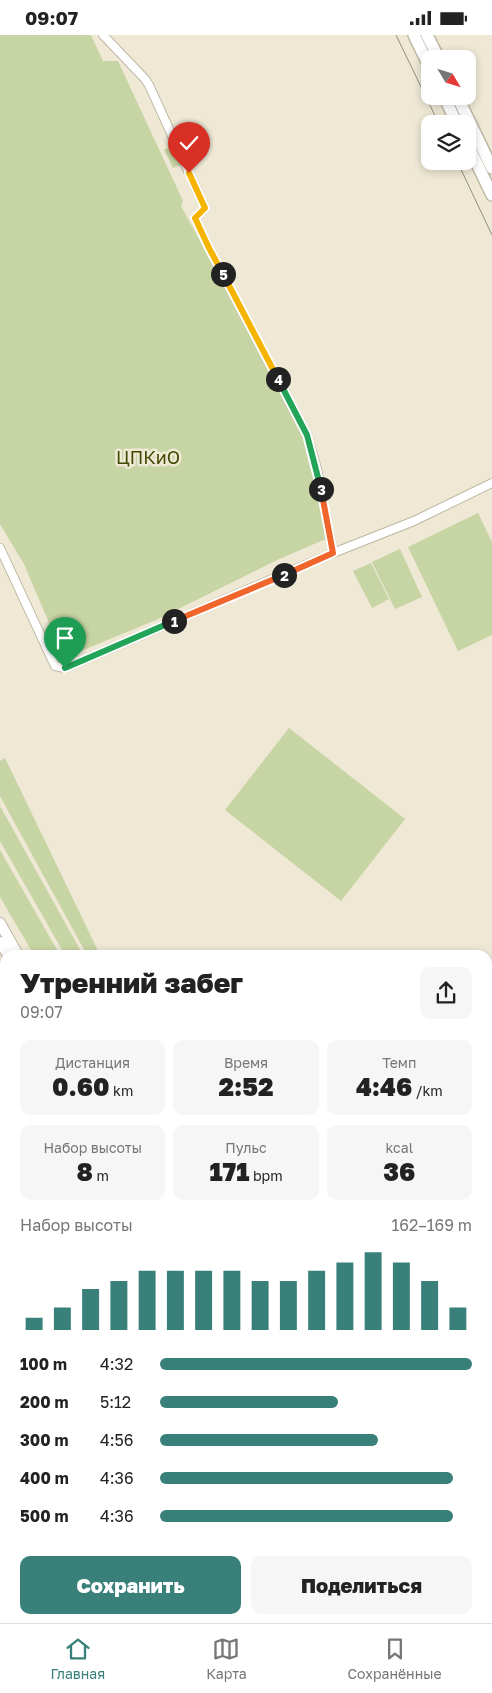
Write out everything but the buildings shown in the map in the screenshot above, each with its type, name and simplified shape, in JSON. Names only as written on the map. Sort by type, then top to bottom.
[{"type":"main road","points":[[414,35],[421,50]]},
{"type":"main road","points":[[427,35],[434,50]]},
{"type":"main road","points":[[461,105],[492,168]]},
{"type":"main road","points":[[476,162],[492,195]]},
{"type":"main road","points":[[0,923],[15,950]]},
{"type":"street","points":[[103,35],[149,85],[205,208],[195,218],[307,435],[317,469],[333,553]]},
{"type":"street","points":[[0,548],[55,666],[65,668],[333,553],[414,521],[492,483]]},
{"type":"green space","name":"ЦПКиО","points":[[0,35],[91,35],[103,61],[118,61],[183,201],[181,206],[304,432],[328,538],[277,560],[156,620],[64,658],[24,564],[0,524]]},
{"type":"green space","points":[[172,146],[181,165],[173,168],[164,150]]},
{"type":"green space","points":[[478,513],[492,542],[492,635],[458,651],[408,547]]},
{"type":"green space","points":[[400,549],[422,597],[395,609],[372,562]]},
{"type":"green space","points":[[371,563],[389,599],[372,608],[353,571]]},
{"type":"green space","points":[[289,728],[405,819],[341,901],[225,810]]},
{"type":"green space","points":[[5,758],[98,950],[84,950],[0,796],[0,761]]},
{"type":"green space","points":[[0,806],[80,950],[62,950],[0,841]]},
{"type":"green space","points":[[0,850],[57,950],[31,950],[0,897]]},
{"type":"tram line","points":[[396,35],[435,115]]},
{"type":"tram line","points":[[461,170],[492,235]]},
{"type":"route","points":[[65,668],[333,553],[317,469],[307,435],[195,218],[205,208],[189,173]]}]
